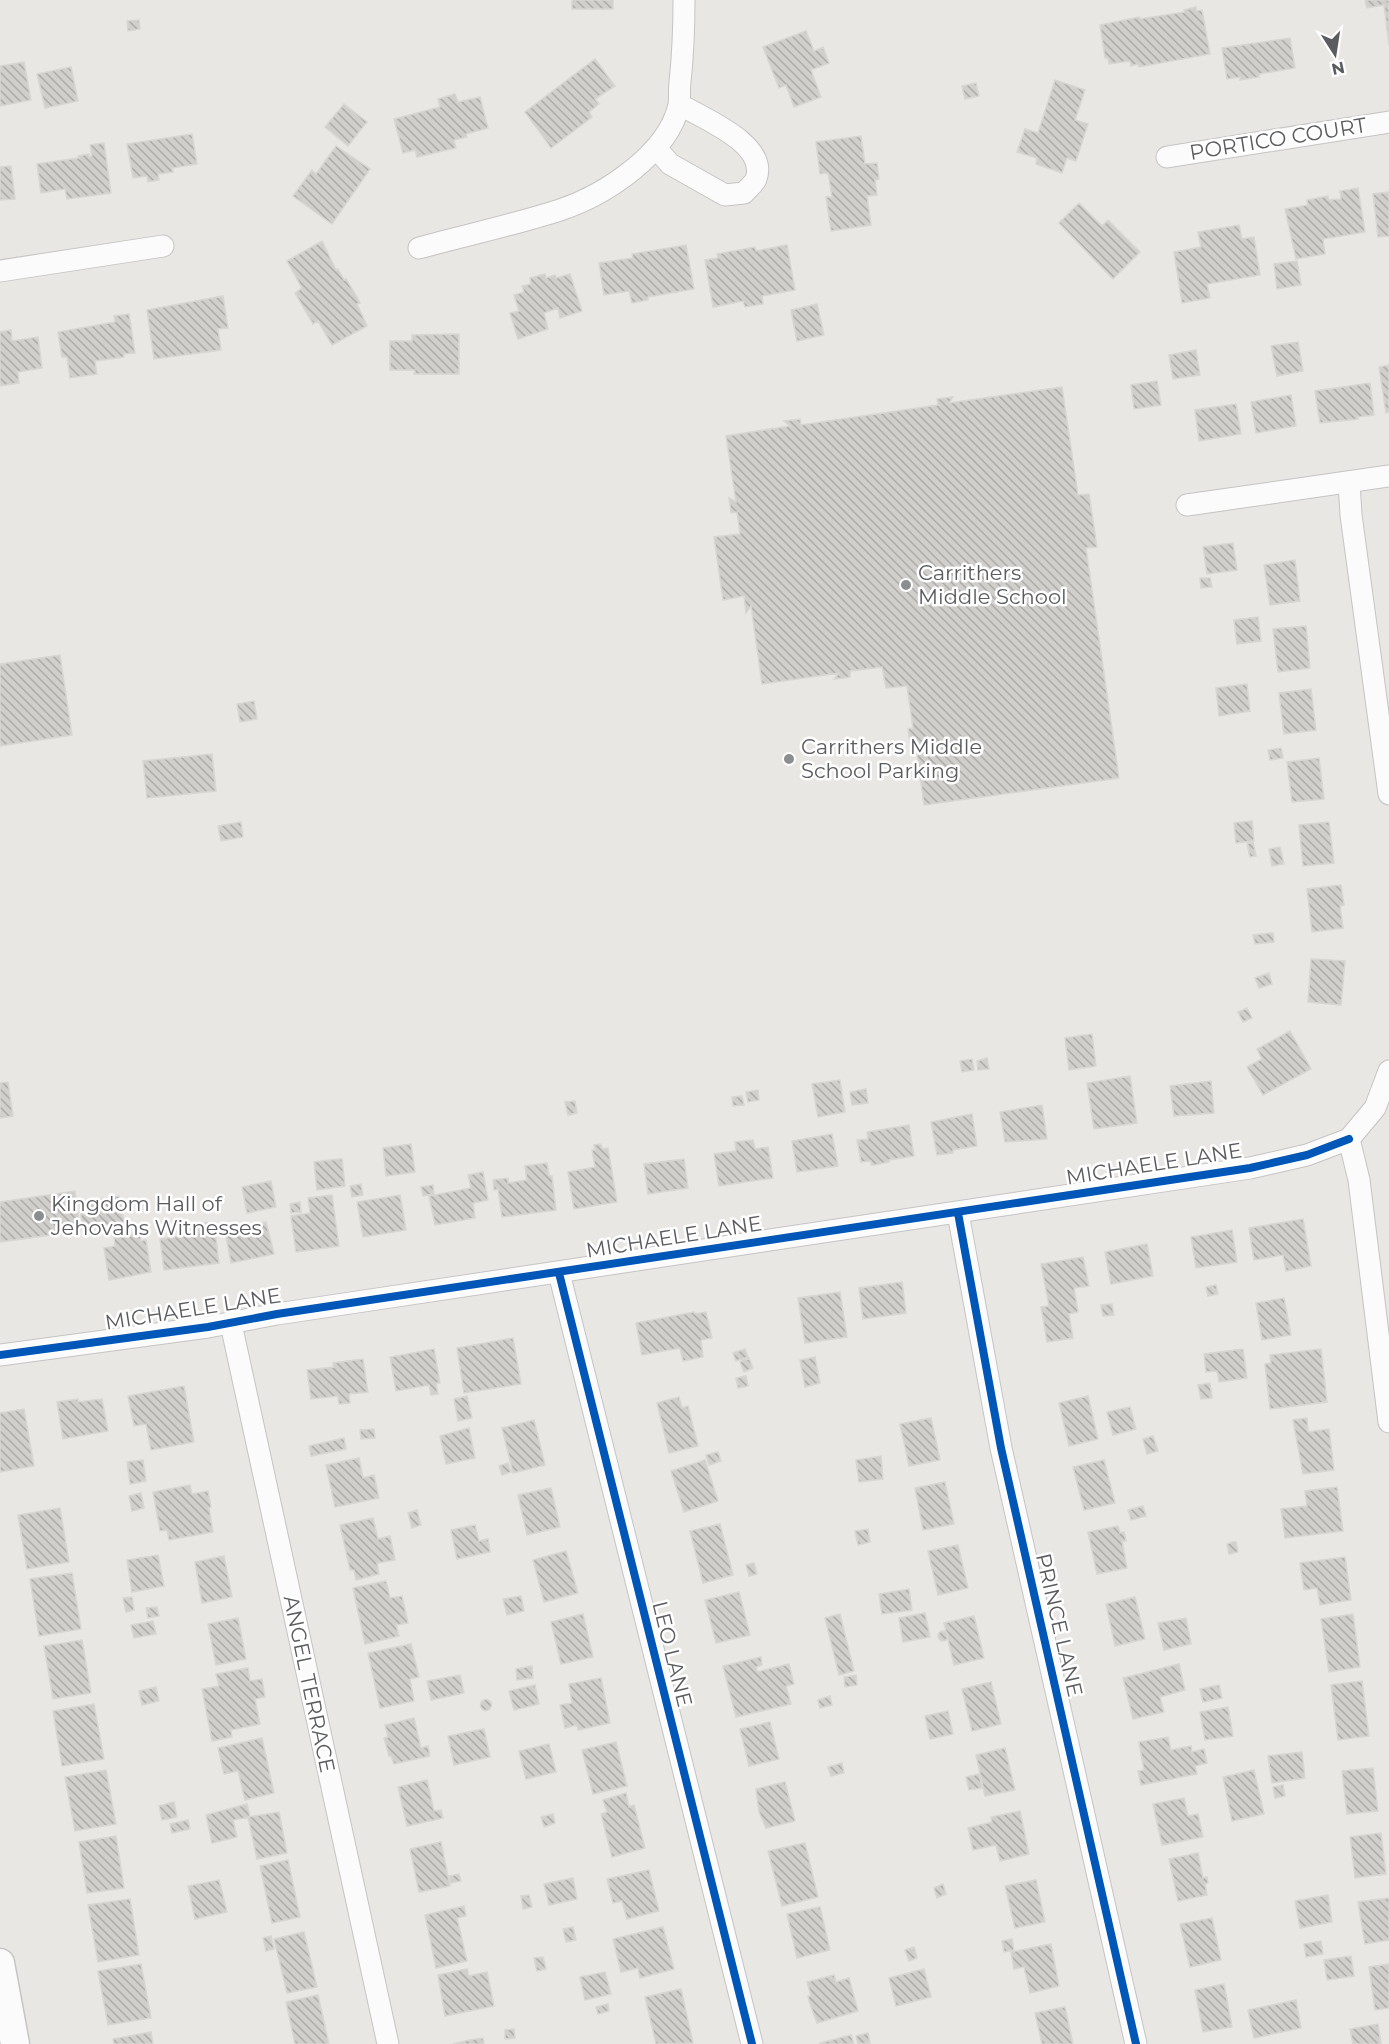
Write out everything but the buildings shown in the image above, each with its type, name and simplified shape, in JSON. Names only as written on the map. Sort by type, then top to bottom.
[{"type":"main road","points":[[0,1963],[15,2044]]},
{"type":"street","points":[[419,248],[561,209],[606,189],[639,164],[656,148],[669,129],[679,104],[684,53],[684,0]]},
{"type":"street","points":[[656,148],[670,164],[725,195],[744,193],[756,180],[757,163],[749,146],[679,104]]},
{"type":"street","name":"PORTICO COURT","points":[[1167,157],[1389,122]]},
{"type":"street","points":[[0,271],[164,246]]},
{"type":"street","points":[[1187,505],[1389,476]]},
{"type":"street","points":[[1349,482],[1351,515],[1389,794]]},
{"type":"street","points":[[1389,1071],[1375,1108],[1349,1139],[1359,1180],[1389,1422]]},
{"type":"street","name":"MICHAELE LANE","points":[[0,1356],[231,1324],[277,1314],[1251,1168],[1307,1155],[1349,1139]]},
{"type":"street","name":"PRINCE LANE","points":[[958,1213],[1001,1449],[1136,2044]]},
{"type":"street","name":"LEO LANE","points":[[559,1273],[752,2044]]},
{"type":"street","name":"ANGEL TERRACE","points":[[231,1324],[388,2044]]},
{"type":"cycle path","points":[[0,1355],[208,1327],[277,1314],[1250,1168],[1307,1155],[1349,1139]]},
{"type":"cycle path","points":[[958,1213],[1001,1448],[1136,2044]]},
{"type":"cycle path","points":[[559,1273],[752,2044]]},
{"type":"place","name":"Carrithers Middle School","points":[[906,585]]},
{"type":"place","name":"Carrithers Middle School Parking","points":[[789,759]]},
{"type":"place","name":"Kingdom Hall of Jehovahs Witnesses","points":[[39,1216]]}]
